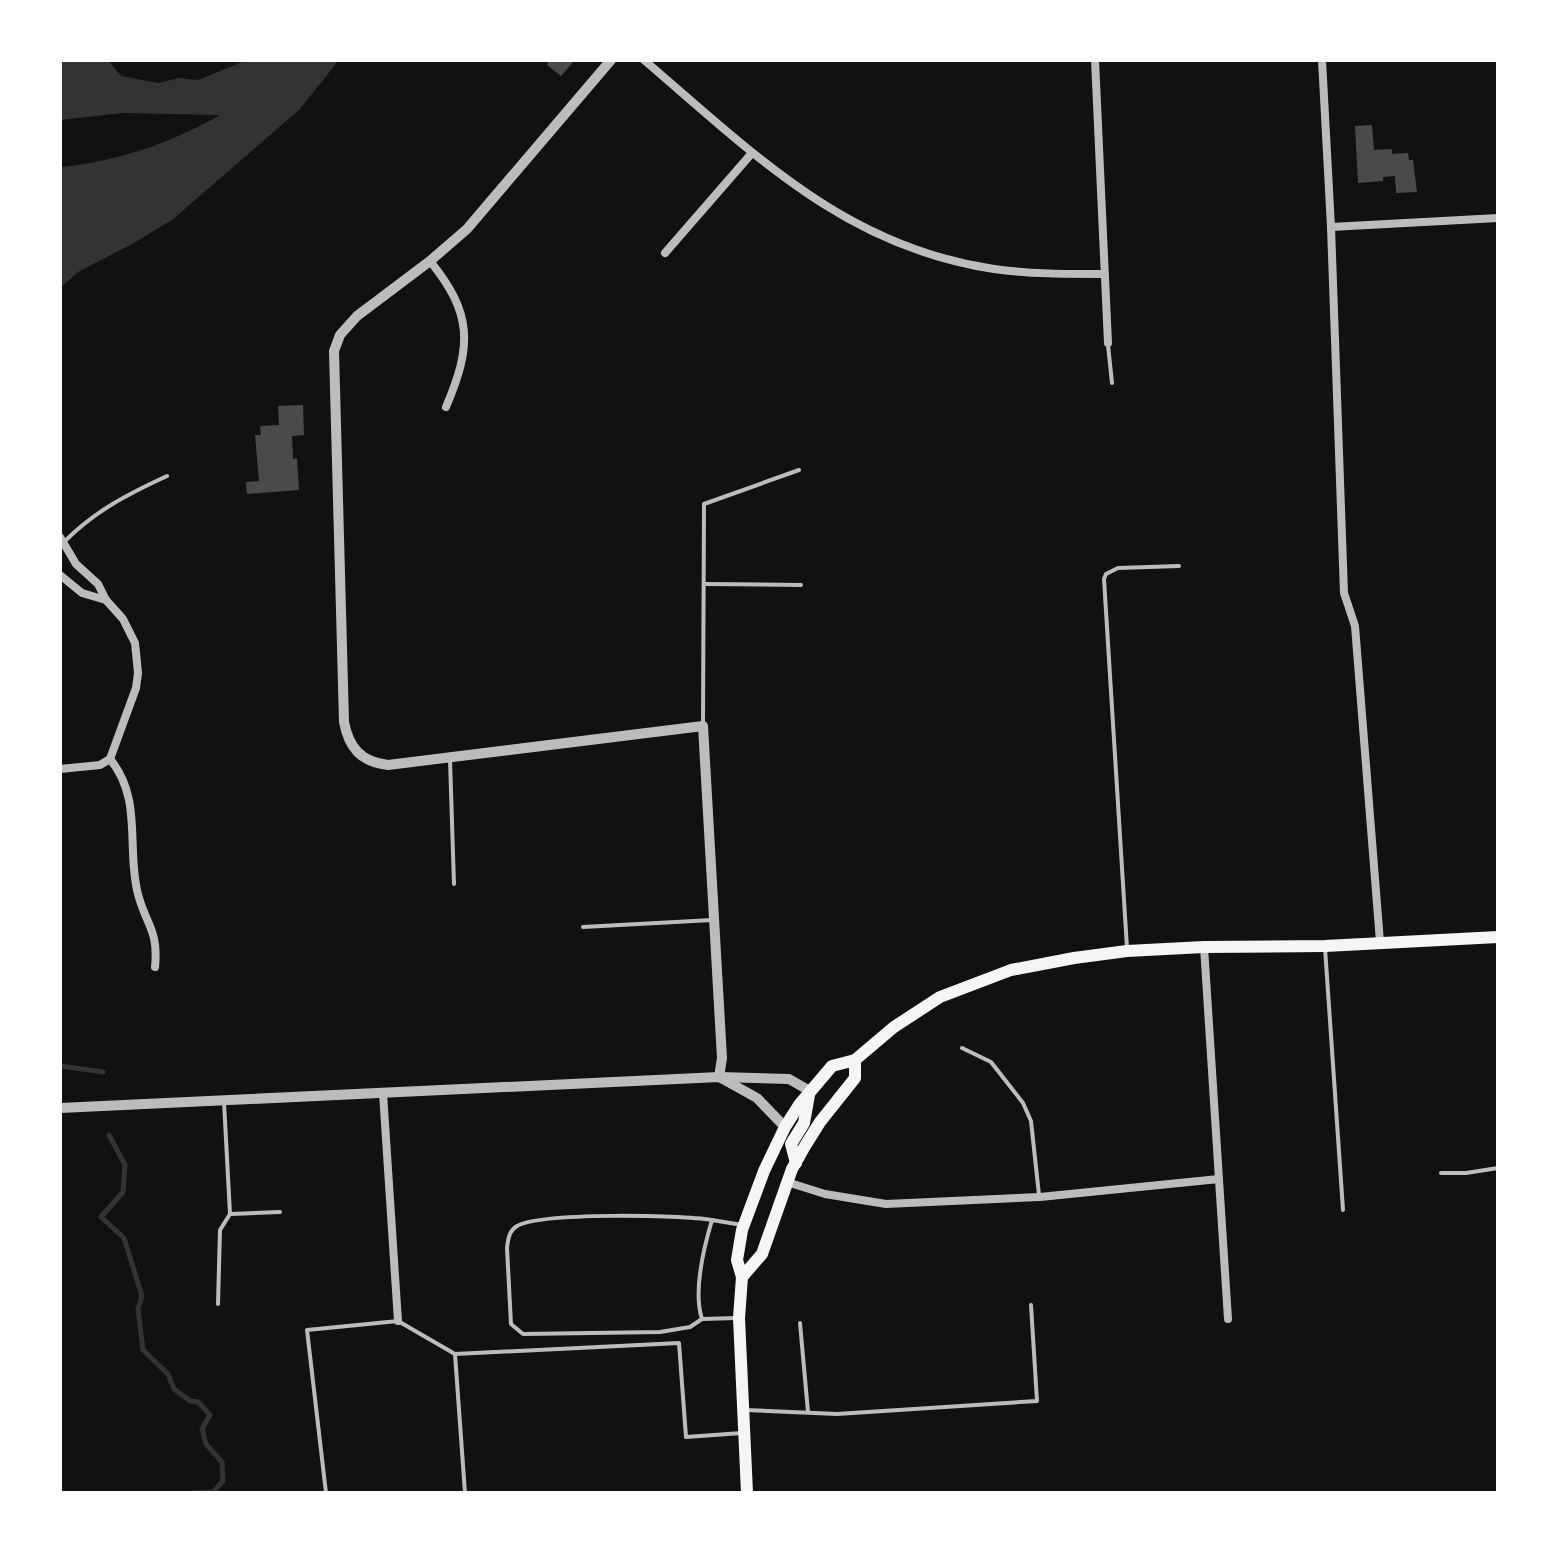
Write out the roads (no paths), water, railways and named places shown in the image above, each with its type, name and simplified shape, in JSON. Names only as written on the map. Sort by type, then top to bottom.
[{"type":"main road","points":[[747,1493],[739,1318],[742,1277],[737,1260],[744,1225],[785,1127],[832,1066],[855,1060],[910,1016],[940,997],[1011,970],[1127,951],[1325,946],[1498,937]]},
{"type":"main road","points":[[742,1277],[762,1254],[796,1163],[820,1122],[855,1078],[855,1060]]},
{"type":"main road","points":[[796,1163],[791,1144],[804,1123],[810,1091]]},
{"type":"street","points":[[611,60],[467,229],[357,316],[340,335],[334,351],[342,690],[346,734],[360,757],[377,764],[399,764],[703,726],[722,1058],[719,1077]]},
{"type":"street","points":[[644,60],[752,153],[816,202],[858,226],[932,255],[994,269],[1103,274]]},
{"type":"street","points":[[1095,60],[1108,343]]},
{"type":"street","points":[[1322,60],[1344,593],[1355,626],[1380,942]]},
{"type":"street","points":[[665,253],[752,153]]},
{"type":"street","points":[[1331,227],[1498,218]]},
{"type":"street","points":[[430,261],[452,288],[463,321],[460,368],[446,407]]},
{"type":"street","points":[[60,769],[100,765],[110,759],[131,705],[138,673],[135,643],[123,619],[106,600],[98,584],[76,564],[62,539]]},
{"type":"street","points":[[60,575],[82,593],[106,600]]},
{"type":"street","points":[[110,759],[122,774],[129,794],[136,886],[139,901],[154,933],[157,948],[155,967]]},
{"type":"street","points":[[1204,947],[1228,1319]]},
{"type":"street","points":[[719,1077],[757,1098],[785,1127]]},
{"type":"street","points":[[60,1108],[719,1077],[789,1079],[810,1091]]},
{"type":"street","points":[[383,1093],[398,1321]]},
{"type":"street","points":[[787,1182],[825,1194],[886,1204],[1040,1197],[1219,1179]]},
{"type":"lane","points":[[1108,343],[1112,383]]},
{"type":"lane","points":[[703,726],[704,504],[799,470]]},
{"type":"lane","points":[[62,539],[120,498],[167,476]]},
{"type":"lane","points":[[1127,951],[1104,579],[1113,568],[1179,566]]},
{"type":"lane","points":[[704,584],[801,585]]},
{"type":"lane","points":[[450,758],[454,884]]},
{"type":"lane","points":[[583,927],[715,920]]},
{"type":"lane","points":[[1325,946],[1343,1210]]},
{"type":"lane","points":[[962,1048],[991,1062],[1023,1103],[1031,1121],[1040,1197]]},
{"type":"lane","points":[[218,1304],[220,1230],[230,1214],[224,1100]]},
{"type":"lane","points":[[1441,1173],[1498,1168]]},
{"type":"lane","points":[[230,1214],[280,1212]]},
{"type":"lane","points":[[739,1318],[702,1319],[690,1327],[660,1332],[523,1334],[511,1324],[507,1248],[508,1236],[514,1227],[560,1219],[666,1215],[744,1225]]},
{"type":"lane","points":[[702,1319],[700,1277],[712,1220]]},
{"type":"lane","points":[[744,1410],[837,1414],[1037,1401],[1031,1305]]},
{"type":"lane","points":[[326,1493],[307,1330],[398,1321],[455,1354],[679,1343],[686,1437],[745,1433]]},
{"type":"lane","points":[[800,1323],[808,1412]]},
{"type":"lane","points":[[455,1354],[465,1493]]},
{"type":"waterway","points":[[60,1066],[103,1072]]},
{"type":"waterway","points":[[109,1135],[125,1165],[123,1192],[101,1217],[124,1238],[142,1296],[138,1309],[143,1350],[168,1374],[174,1389],[190,1401],[198,1402],[210,1415],[202,1429],[206,1444],[222,1462],[223,1481],[213,1492],[193,1493]]}]
